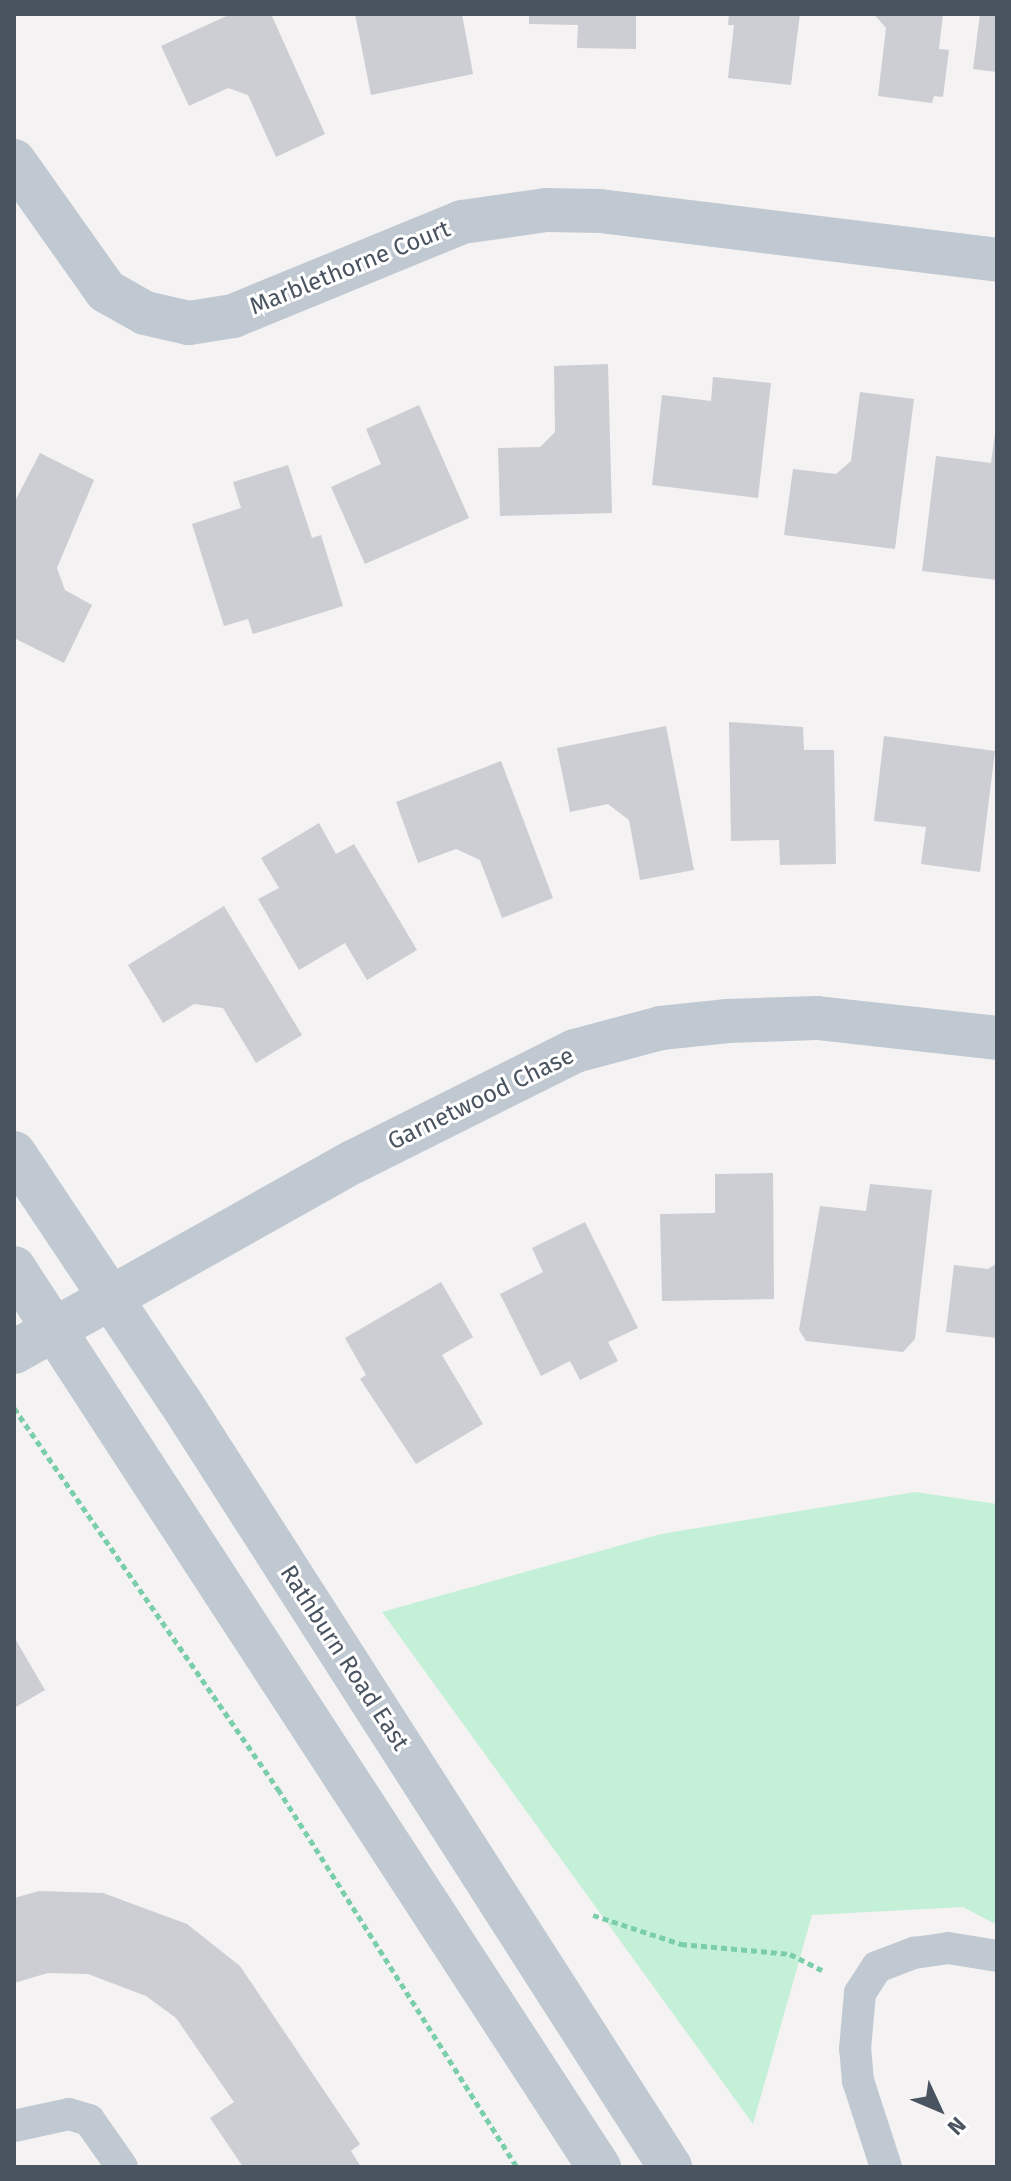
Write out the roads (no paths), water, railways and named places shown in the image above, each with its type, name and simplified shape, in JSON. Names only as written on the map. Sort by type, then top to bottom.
[{"type":"street","name":"Marblethorne Court","points":[[14,161],[106,291],[145,313],[189,323],[233,316],[462,222],[546,210],[600,211],[997,260]]},
{"type":"street","name":"Garnetwood Chase","points":[[14,1352],[112,1300],[353,1162],[575,1051],[661,1028],[728,1021],[817,1018],[997,1038]]},
{"type":"street","name":"Rathburn Road East","points":[[14,1153],[112,1300],[670,2167]]},
{"type":"street","points":[[14,1268],[599,2167]]},
{"type":"lane","points":[[886,2167],[858,2081],[855,2049],[860,1993],[877,1967],[914,1953],[948,1948],[997,1956]]},
{"type":"lane","points":[[14,2126],[69,2114],[89,2120],[122,2167]]}]
